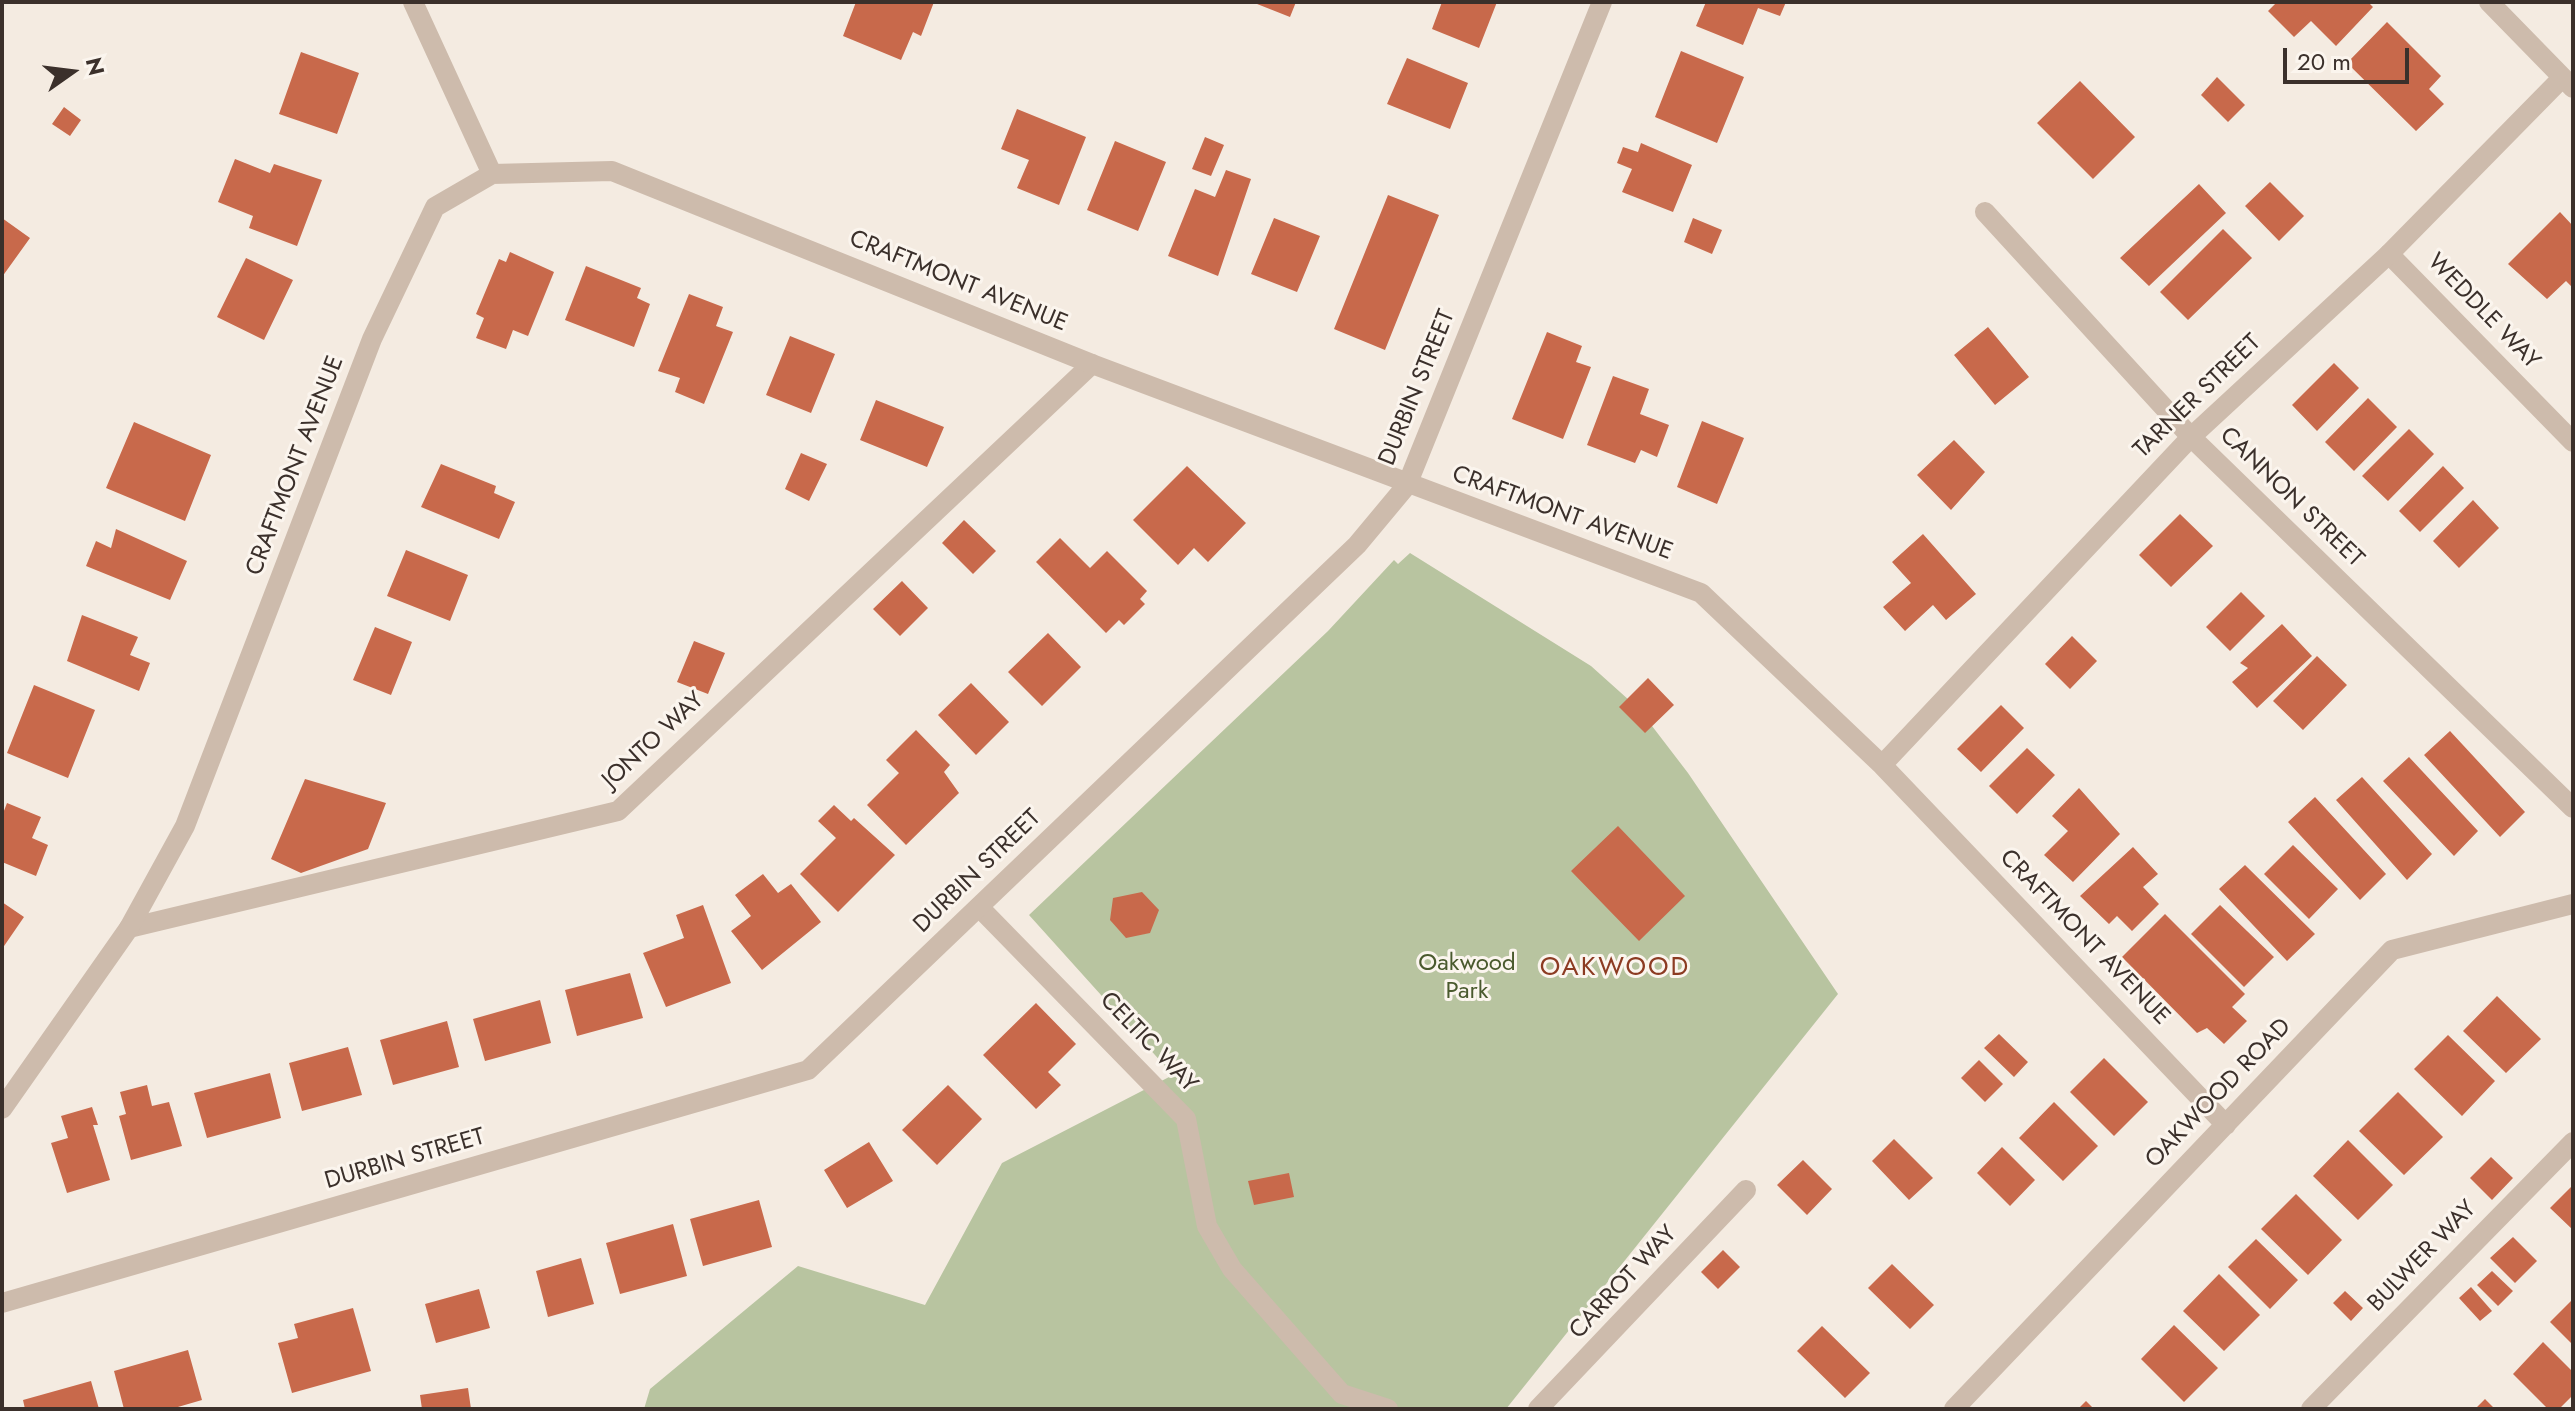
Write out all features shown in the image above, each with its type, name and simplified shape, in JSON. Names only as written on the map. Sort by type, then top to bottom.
[{"type":"street","points":[[413,2],[492,174]]},
{"type":"street","name":"DURBIN STREET","points":[[2,1303],[808,1070],[1357,545],[1407,485],[1602,2]]},
{"type":"street","points":[[2489,2],[2567,83]]},
{"type":"street","name":"TARNER STREET","points":[[1882,765],[2191,437],[2389,254],[2567,83]]},
{"type":"street","name":"CRAFTMONT AVENUE","points":[[2,1109],[129,928],[185,826],[372,339],[435,207],[492,174],[612,171],[1092,364],[1701,593],[1882,765],[2226,1125]]},
{"type":"street","name":"CANNON STREET","points":[[1985,212],[2191,437],[2573,808]]},
{"type":"street","name":"WEDDLE WAY","points":[[2389,254],[2573,442]]},
{"type":"street","name":"JONTO WAY","points":[[129,928],[618,811],[1092,364]]},
{"type":"street","name":"OAKWOOD ROAD","points":[[1954,1409],[2392,950],[2573,904]]},
{"type":"street","name":"CELTIC WAY","points":[[979,907],[1186,1119],[1207,1226],[1232,1269],[1342,1394],[1388,1409]]},
{"type":"street","name":"BULWER WAY","points":[[2311,1409],[2573,1142]]},
{"type":"street","name":"CARROT WAY","points":[[1538,1409],[1746,1190]]},
{"type":"green space","name":"Oakwood Park","points":[[1410,553],[1591,666],[1639,709],[1688,773],[1838,994],[1506,1409],[644,1409],[650,1389],[798,1266],[925,1305],[1002,1163],[1173,1075],[1029,915],[1328,631],[1394,560],[1398,564]]},
{"type":"building","points":[[856,2],[934,2],[921,36],[913,32],[901,60],[843,36]]},
{"type":"building","points":[[1252,2],[1296,2],[1290,17]]},
{"type":"building","points":[[1442,2],[1497,2],[1479,48],[1432,29]]},
{"type":"building","points":[[1706,2],[1786,2],[1780,16],[1758,8],[1743,45],[1696,26]]},
{"type":"building","points":[[2277,2],[2368,2],[2373,7],[2336,46],[2311,21],[2294,37],[2268,11]]},
{"type":"building","points":[[2387,22],[2441,76],[2429,89],[2444,104],[2416,131],[2347,63]]},
{"type":"building","points":[[1681,51],[1744,77],[1717,143],[1655,117]]},
{"type":"building","points":[[301,52],[359,73],[337,134],[279,114]]},
{"type":"building","points":[[1407,58],[1468,83],[1450,129],[1387,104]]},
{"type":"building","points":[[2217,77],[2245,105],[2228,122],[2201,95]]},
{"type":"building","points":[[2080,81],[2135,137],[2093,179],[2037,123]]},
{"type":"building","points":[[64,107],[81,120],[70,136],[52,124]]},
{"type":"building","points":[[1017,109],[1086,137],[1059,205],[1017,188],[1029,160],[1001,149]]},
{"type":"building","points":[[1205,137],[1224,145],[1211,176],[1192,169]]},
{"type":"building","points":[[1115,141],[1166,162],[1138,231],[1087,210]]},
{"type":"building","points":[[1641,143],[1692,165],[1673,212],[1622,192],[1632,169],[1617,163],[1623,147],[1638,152]]},
{"type":"building","points":[[235,159],[270,173],[274,164],[322,180],[297,246],[249,228],[253,216],[218,202]]},
{"type":"building","points":[[1226,170],[1251,179],[1218,276],[1168,256],[1195,189],[1215,197]]},
{"type":"building","points":[[2270,182],[2304,216],[2279,241],[2245,206]]},
{"type":"building","points":[[2199,184],[2226,213],[2149,286],[2120,258]]},
{"type":"building","points":[[1388,195],[1439,215],[1385,350],[1334,329]]},
{"type":"building","points":[[2560,212],[2573,226],[2573,288],[2566,281],[2547,299],[2508,264]]},
{"type":"building","points":[[2,218],[30,238],[2,277]]},
{"type":"building","points":[[1274,218],[1320,236],[1297,292],[1251,274]]},
{"type":"building","points":[[1693,218],[1722,230],[1712,254],[1684,242]]},
{"type":"building","points":[[2223,229],[2252,258],[2188,320],[2160,292]]},
{"type":"building","points":[[510,252],[554,272],[528,336],[513,330],[506,349],[476,338],[484,318],[476,314],[499,259],[506,262]]},
{"type":"building","points":[[246,258],[293,280],[264,340],[217,317]]},
{"type":"building","points":[[586,266],[641,288],[637,298],[650,304],[634,347],[565,320]]},
{"type":"building","points":[[689,294],[723,307],[716,326],[733,332],[704,404],[675,392],[680,378],[658,371]]},
{"type":"building","points":[[1988,327],[2029,377],[1995,405],[1954,355]]},
{"type":"building","points":[[1547,332],[1582,346],[1576,362],[1591,367],[1563,439],[1512,419]]},
{"type":"building","points":[[790,336],[835,354],[811,413],[766,395]]},
{"type":"building","points":[[2334,363],[2359,388],[2317,431],[2292,405]]},
{"type":"building","points":[[1613,376],[1649,389],[1640,414],[1669,425],[1657,457],[1641,450],[1635,463],[1587,445]]},
{"type":"building","points":[[2368,398],[2397,427],[2354,471],[2325,442]]},
{"type":"building","points":[[876,400],[944,427],[927,467],[860,440]]},
{"type":"building","points":[[1702,421],[1744,438],[1717,504],[1677,487]]},
{"type":"building","points":[[134,422],[211,455],[185,521],[106,488]]},
{"type":"building","points":[[2409,429],[2434,454],[2388,501],[2362,476]]},
{"type":"building","points":[[1954,440],[1985,472],[1951,510],[1917,475]]},
{"type":"building","points":[[801,453],[827,464],[809,501],[785,489]]},
{"type":"building","points":[[441,464],[496,486],[494,493],[515,502],[499,539],[421,507]]},
{"type":"building","points":[[1187,466],[1246,523],[1208,562],[1194,548],[1178,565],[1133,520]]},
{"type":"building","points":[[2443,466],[2464,488],[2420,532],[2399,511]]},
{"type":"building","points":[[2473,500],[2499,528],[2459,568],[2433,541]]},
{"type":"building","points":[[2180,514],[2213,546],[2171,587],[2139,555]]},
{"type":"building","points":[[964,520],[996,551],[973,574],[942,543]]},
{"type":"building","points":[[116,529],[187,561],[170,600],[86,566],[96,541],[111,548]]},
{"type":"building","points":[[1923,534],[1976,594],[1946,620],[1933,605],[1905,631],[1883,607],[1911,583],[1892,562]]},
{"type":"building","points":[[1060,538],[1090,568],[1107,551],[1147,591],[1140,599],[1145,604],[1124,625],[1119,620],[1106,633],[1036,562]]},
{"type":"building","points":[[406,550],[468,575],[450,621],[387,596]]},
{"type":"building","points":[[902,581],[928,608],[900,636],[873,609]]},
{"type":"building","points":[[2241,592],[2265,616],[2230,651],[2206,627]]},
{"type":"building","points":[[82,615],[138,637],[130,655],[150,663],[139,691],[67,661]]},
{"type":"building","points":[[2282,624],[2312,656],[2257,708],[2232,682],[2248,668],[2240,663]]},
{"type":"building","points":[[375,627],[412,642],[391,695],[353,680]]},
{"type":"building","points":[[1048,633],[1081,667],[1042,706],[1008,672]]},
{"type":"building","points":[[2072,636],[2097,661],[2070,689],[2045,664]]},
{"type":"building","points":[[694,641],[725,653],[708,694],[677,682]]},
{"type":"building","points":[[2317,656],[2347,685],[2303,730],[2273,701]]},
{"type":"building","points":[[1648,678],[1674,705],[1645,733],[1619,707]]},
{"type":"building","points":[[971,683],[1009,722],[976,755],[938,715]]},
{"type":"building","points":[[34,685],[95,710],[68,778],[7,753]]},
{"type":"building","points":[[2001,705],[2024,728],[1981,772],[1957,749]]},
{"type":"building","points":[[916,730],[950,765],[944,772],[959,793],[906,845],[867,805],[899,773],[886,760]]},
{"type":"building","points":[[2450,731],[2525,812],[2500,837],[2424,755]]},
{"type":"building","points":[[2027,748],[2055,775],[2017,814],[1989,786]]},
{"type":"building","points":[[2409,757],[2478,831],[2454,856],[2383,781]]},
{"type":"building","points":[[2362,777],[2432,854],[2407,880],[2336,800]]},
{"type":"building","points":[[305,779],[386,803],[368,849],[301,873],[271,859]]},
{"type":"building","points":[[2079,788],[2120,834],[2073,882],[2044,855],[2068,831],[2052,816]]},
{"type":"building","points":[[2315,797],[2386,874],[2360,900],[2288,822]]},
{"type":"building","points":[[7,803],[41,817],[32,838],[48,845],[36,876],[2,862],[2,816]]},
{"type":"building","points":[[834,805],[851,821],[854,818],[895,855],[838,912],[800,874],[836,838],[818,821]]},
{"type":"building","points":[[1618,826],[1685,896],[1639,941],[1571,871]]},
{"type":"building","points":[[2293,845],[2338,889],[2309,919],[2264,874]]},
{"type":"building","points":[[2133,847],[2158,874],[2143,887],[2159,904],[2132,931],[2117,916],[2109,924],[2080,896]]},
{"type":"building","points":[[2245,865],[2315,934],[2287,961],[2219,889]]},
{"type":"building","points":[[763,874],[778,893],[791,884],[821,922],[762,970],[731,931],[751,916],[735,895]]},
{"type":"building","points":[[1142,892],[1159,910],[1150,933],[1126,938],[1110,920],[1113,898]]},
{"type":"building","points":[[2,902],[24,917],[2,949]]},
{"type":"building","points":[[703,905],[731,983],[666,1007],[643,953],[684,938],[676,915]]},
{"type":"building","points":[[2220,905],[2274,957],[2244,987],[2191,934]]},
{"type":"building","points":[[2165,914],[2245,994],[2232,1007],[2247,1021],[2224,1044],[2207,1028],[2197,1033],[2122,957]]},
{"type":"building","points":[[630,973],[643,1018],[577,1036],[565,990]]},
{"type":"building","points":[[2497,996],[2541,1039],[2506,1073],[2463,1031]]},
{"type":"building","points":[[540,1000],[551,1043],[485,1061],[473,1019]]},
{"type":"building","points":[[1036,1003],[1076,1044],[1048,1072],[1061,1085],[1036,1109],[983,1055]]},
{"type":"building","points":[[447,1021],[459,1067],[393,1085],[380,1040]]},
{"type":"building","points":[[1999,1034],[2028,1062],[2014,1077],[1984,1048]]},
{"type":"building","points":[[2448,1035],[2495,1081],[2462,1116],[2414,1069]]},
{"type":"building","points":[[348,1047],[362,1095],[302,1111],[289,1063]]},
{"type":"building","points":[[2104,1058],[2148,1102],[2114,1136],[2070,1092]]},
{"type":"building","points":[[1979,1060],[2003,1084],[1985,1102],[1961,1078]]},
{"type":"building","points":[[270,1073],[281,1118],[207,1138],[194,1093]]},
{"type":"building","points":[[147,1085],[152,1106],[169,1102],[182,1146],[131,1160],[119,1116],[126,1114],[120,1092]]},
{"type":"building","points":[[948,1085],[982,1119],[937,1165],[902,1130]]},
{"type":"building","points":[[2398,1092],[2443,1137],[2404,1175],[2359,1131]]},
{"type":"building","points":[[2054,1102],[2098,1146],[2063,1181],[2019,1138]]},
{"type":"building","points":[[92,1107],[98,1125],[93,1125],[110,1180],[67,1193],[51,1143],[68,1138],[61,1116]]},
{"type":"building","points":[[1894,1139],[1933,1178],[1909,1200],[1872,1161]]},
{"type":"building","points":[[2348,1140],[2393,1185],[2358,1220],[2313,1176]]},
{"type":"building","points":[[869,1142],[893,1181],[847,1208],[824,1170]]},
{"type":"building","points":[[2002,1147],[2035,1180],[2010,1206],[1977,1173]]},
{"type":"building","points":[[2491,1157],[2513,1178],[2492,1200],[2470,1178]]},
{"type":"building","points":[[1803,1160],[1832,1189],[1807,1215],[1777,1185]]},
{"type":"building","points":[[1289,1173],[1294,1197],[1254,1205],[1248,1181]]},
{"type":"building","points":[[2573,1185],[2573,1230],[2550,1208]]},
{"type":"building","points":[[2296,1194],[2342,1240],[2308,1275],[2261,1229]]},
{"type":"building","points":[[759,1200],[772,1247],[703,1266],[690,1219]]},
{"type":"building","points":[[673,1224],[687,1276],[620,1294],[606,1243]]},
{"type":"building","points":[[2513,1237],[2537,1261],[2515,1283],[2490,1258]]},
{"type":"building","points":[[2256,1239],[2298,1280],[2270,1309],[2228,1267]]},
{"type":"building","points":[[1723,1250],[1740,1267],[1718,1289],[1701,1272]]},
{"type":"building","points":[[581,1258],[594,1304],[548,1317],[536,1271]]},
{"type":"building","points":[[1892,1264],[1934,1305],[1910,1329],[1868,1288]]},
{"type":"building","points":[[2492,1271],[2513,1291],[2498,1306],[2477,1285]]},
{"type":"building","points":[[2219,1274],[2260,1315],[2224,1351],[2183,1311]]},
{"type":"building","points":[[2471,1287],[2492,1311],[2480,1321],[2459,1298]]},
{"type":"building","points":[[479,1289],[490,1328],[436,1343],[425,1304]]},
{"type":"building","points":[[2345,1291],[2363,1308],[2351,1321],[2333,1303]]},
{"type":"building","points":[[2573,1299],[2573,1345],[2550,1322]]},
{"type":"building","points":[[353,1308],[371,1371],[292,1393],[278,1343],[298,1338],[294,1324]]},
{"type":"building","points":[[2174,1325],[2218,1368],[2184,1402],[2141,1359]]},
{"type":"building","points":[[1822,1326],[1870,1373],[1845,1398],[1797,1351]]},
{"type":"building","points":[[2543,1342],[2573,1372],[2573,1395],[2559,1409],[2548,1409],[2513,1374]]},
{"type":"building","points":[[188,1350],[202,1400],[171,1409],[124,1409],[114,1371]]},
{"type":"building","points":[[91,1381],[99,1409],[25,1409],[23,1400]]},
{"type":"building","points":[[468,1388],[471,1409],[422,1409],[420,1395]]},
{"type":"building","points":[[2485,1399],[2495,1409],[2475,1409]]},
{"type":"building","points":[[2086,1401],[2094,1409],[2078,1409]]},
{"type":"district","name":"OAKWOOD","points":[[1615,969]]}]
